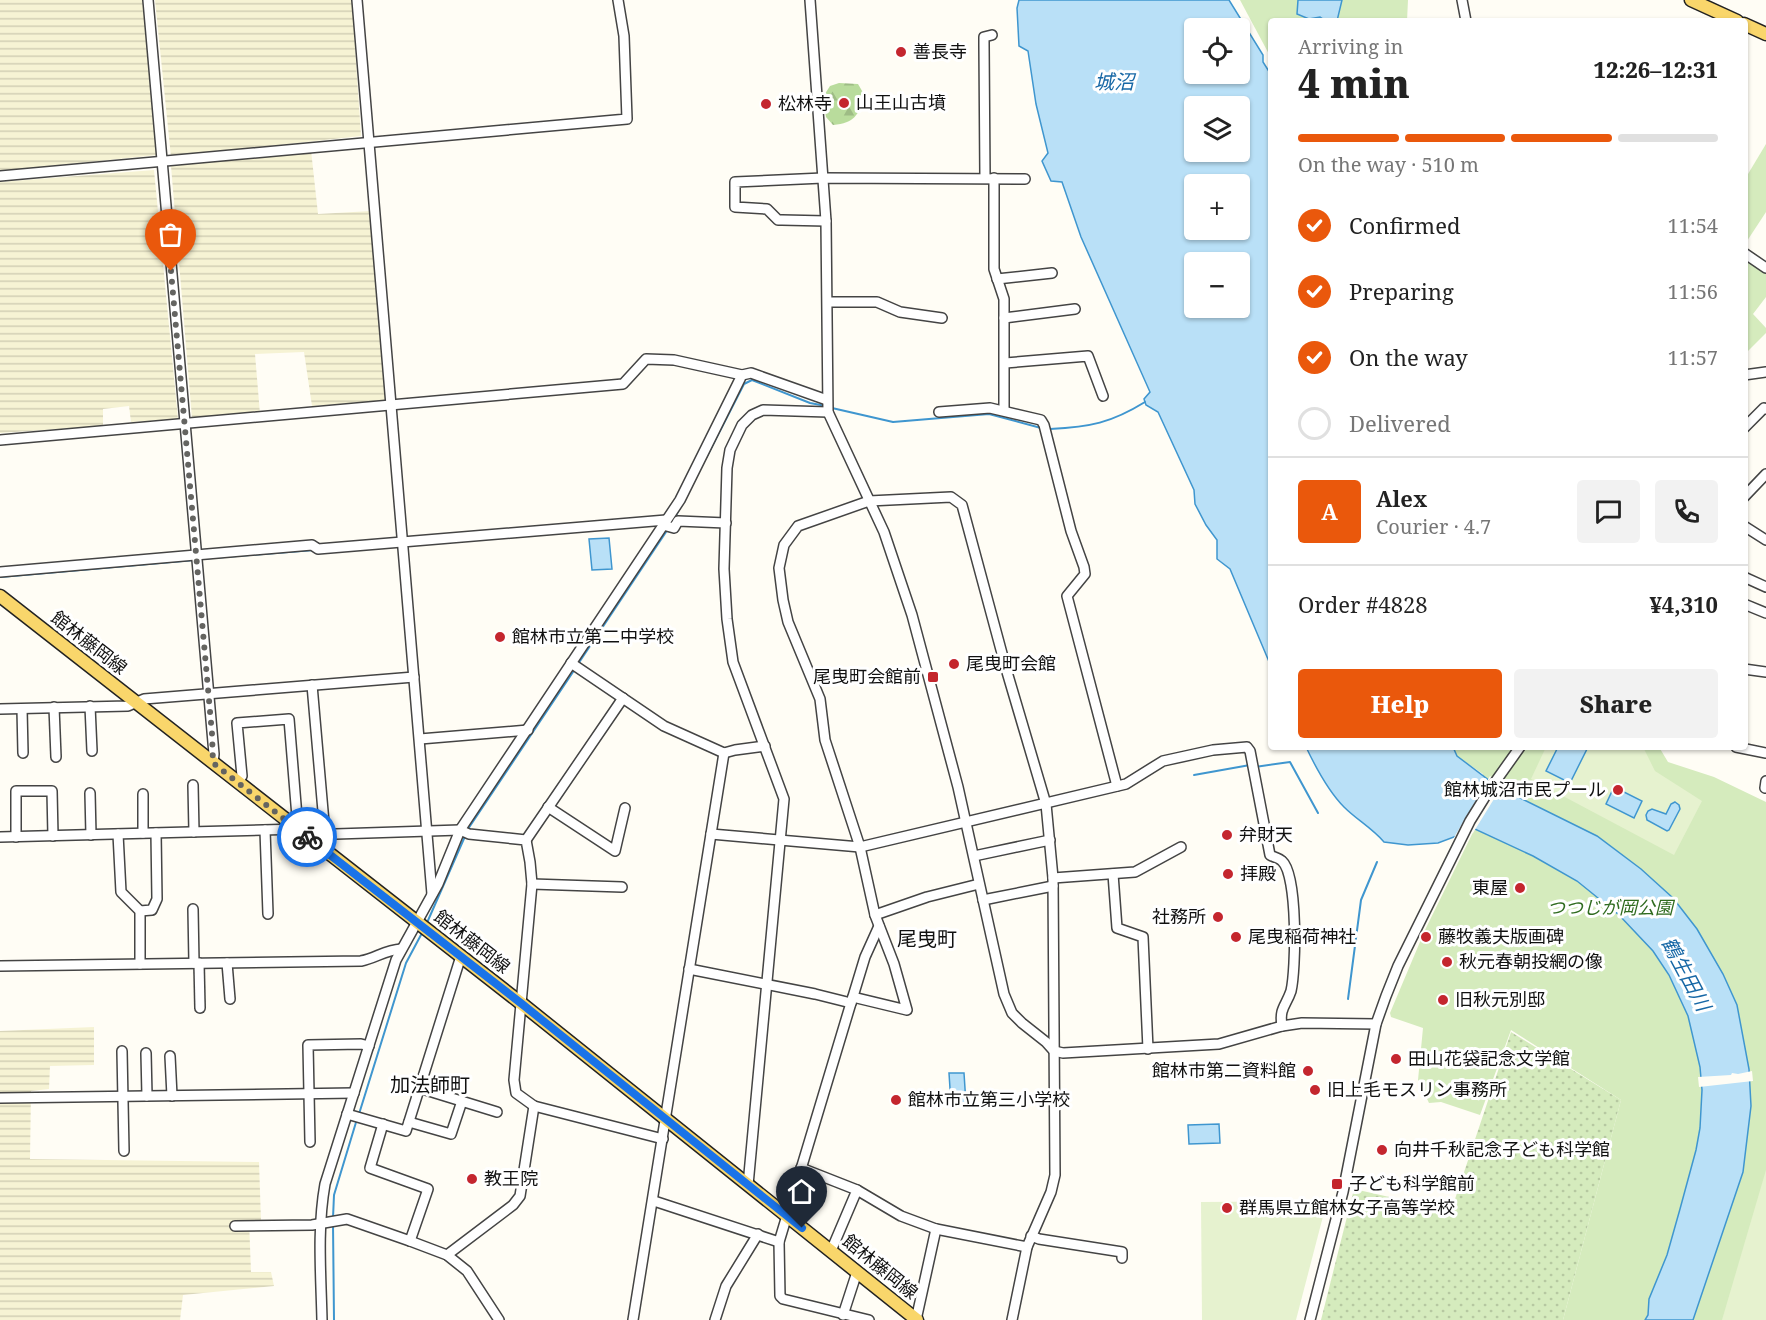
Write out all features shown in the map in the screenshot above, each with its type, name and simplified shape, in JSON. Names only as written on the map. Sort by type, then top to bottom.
[{"type":"main road","points":[[1691,0],[1730,18]]},
{"type":"main road","points":[[1748,26],[1766,34]]},
{"type":"main road","name":"館林藤岡線","points":[[0,596],[522,1004],[916,1320]]},
{"type":"street","points":[[148,0],[213,763]]},
{"type":"street","points":[[357,0],[432,894]]},
{"type":"street","points":[[0,176],[627,119],[624,36],[618,0]]},
{"type":"street","points":[[810,0],[825,221],[828,412],[888,544],[912,615],[966,822],[1008,1006],[1022,1023],[1054,1051],[1064,1053],[1219,1044],[1282,1026],[1302,1023],[1376,1024]]},
{"type":"street","points":[[1462,0],[1465,18]]},
{"type":"street","points":[[992,35],[984,37],[984,45],[994,269],[1004,299],[1004,410]]},
{"type":"street","points":[[825,221],[778,220],[767,208],[735,207],[735,182],[823,178],[1025,179]]},
{"type":"street","points":[[1748,256],[1766,268]]},
{"type":"street","points":[[997,279],[1052,273]]},
{"type":"street","points":[[828,302],[877,302],[900,312],[942,318]]},
{"type":"street","points":[[1005,318],[1076,309]]},
{"type":"street","points":[[1005,363],[1088,357],[1103,396]]},
{"type":"street","points":[[0,440],[623,384],[646,358],[674,360],[742,375],[751,373],[827,400]]},
{"type":"street","points":[[1748,374],[1765,369]]},
{"type":"street","points":[[322,1320],[321,1222],[326,1184],[396,960],[432,894],[460,830],[680,501],[742,375]]},
{"type":"street","points":[[939,412],[981,408],[1004,410],[1041,420],[1046,429],[1071,531],[1085,574],[1067,596],[1117,786]]},
{"type":"street","points":[[1748,424],[1764,408],[1766,409]]},
{"type":"street","points":[[748,1185],[784,799],[733,662],[727,619],[724,568],[727,468],[730,450],[742,426],[752,415],[763,410],[828,412]]},
{"type":"street","points":[[1748,493],[1766,474]]},
{"type":"street","points":[[689,969],[907,1010],[894,964],[875,915],[860,847],[825,740],[820,699],[788,622],[779,568],[784,545],[798,526],[869,501],[951,497],[962,505],[1006,672],[1046,804],[1050,840],[1053,882],[1054,1182],[1027,1247],[1012,1320]]},
{"type":"street","points":[[0,572],[312,544],[318,549],[665,522],[674,528],[678,521],[726,523]]},
{"type":"street","points":[[1748,529],[1766,540]]},
{"type":"street","points":[[1748,579],[1766,587]]},
{"type":"street","points":[[1748,606],[1766,613]]},
{"type":"street","points":[[571,663],[664,726],[724,753],[765,746]]},
{"type":"street","points":[[1748,670],[1766,672]]},
{"type":"street","points":[[0,709],[128,706],[144,699],[414,676]]},
{"type":"street","points":[[312,685],[325,834]]},
{"type":"street","points":[[623,698],[526,840],[532,884],[514,1083],[516,1093],[534,1106],[663,1139]]},
{"type":"street","points":[[90,706],[92,751]]},
{"type":"street","points":[[54,707],[56,757]]},
{"type":"street","points":[[22,709],[23,753]]},
{"type":"street","points":[[238,782],[242,776],[237,723],[289,719],[302,832]]},
{"type":"street","points":[[420,739],[528,730]]},
{"type":"street","points":[[711,834],[860,847],[1126,784],[1163,761],[1213,750],[1247,747],[1250,751],[1270,855],[1283,862],[1292,880],[1293,968],[1290,992],[1280,1014],[1282,1026]]},
{"type":"street","points":[[1748,749],[1766,753]]},
{"type":"street","points":[[1310,1320],[1343,1192],[1376,1024],[1398,966],[1458,846],[1488,792],[1518,750]]},
{"type":"street","points":[[633,1320],[654,1201],[724,753]]},
{"type":"street","points":[[193,784],[194,832]]},
{"type":"street","points":[[16,837],[16,791],[52,790],[53,836]]},
{"type":"street","points":[[90,793],[91,835]]},
{"type":"street","points":[[143,794],[143,834]]},
{"type":"street","points":[[548,807],[615,851],[625,808]]},
{"type":"street","points":[[0,837],[265,830],[325,834],[460,830],[469,834],[526,840]]},
{"type":"street","points":[[265,830],[267,914]]},
{"type":"street","points":[[118,834],[121,892],[140,910],[152,910],[157,899],[156,833]]},
{"type":"street","points":[[974,856],[1050,840]]},
{"type":"street","points":[[983,900],[1053,882],[1135,872],[1181,847]]},
{"type":"street","points":[[1113,874],[1117,928],[1143,937],[1148,1048]]},
{"type":"street","points":[[532,884],[622,887]]},
{"type":"street","points":[[875,915],[927,897],[980,884]]},
{"type":"street","points":[[193,909],[200,1008]]},
{"type":"street","points":[[140,910],[140,964]]},
{"type":"street","points":[[869,1320],[836,1316],[783,1299],[780,1296],[779,1242],[865,957],[879,926]]},
{"type":"street","points":[[0,966],[361,961],[388,950],[401,949]]},
{"type":"street","points":[[347,1114],[406,1131],[460,956]]},
{"type":"street","points":[[227,963],[230,999]]},
{"type":"street","points":[[310,1142],[308,1045],[361,1044],[369,1046]]},
{"type":"street","points":[[122,1051],[124,1151]]},
{"type":"street","points":[[146,1053],[147,1096]]},
{"type":"street","points":[[170,1056],[172,1096]]},
{"type":"street","points":[[419,1088],[497,1112]]},
{"type":"street","points":[[0,1098],[354,1093]]},
{"type":"street","points":[[409,1122],[451,1134],[462,1101]]},
{"type":"street","points":[[447,1255],[513,1205],[520,1196],[534,1106]]},
{"type":"street","points":[[383,1124],[370,1168],[428,1189],[410,1241]]},
{"type":"street","points":[[801,1168],[857,1191],[901,1216],[936,1229],[1027,1247]]},
{"type":"street","points":[[831,1251],[857,1191]]},
{"type":"street","points":[[654,1201],[779,1242]]},
{"type":"street","points":[[235,1226],[312,1225],[347,1219],[410,1241],[447,1255],[467,1271],[499,1320]]},
{"type":"street","points":[[916,1320],[936,1229]]},
{"type":"street","points":[[715,1320],[726,1286],[758,1234]]},
{"type":"street","points":[[1031,1236],[1122,1252],[1122,1258]]},
{"type":"street","points":[[836,1316],[857,1272]]},
{"type":"shaded area","points":[[0,0],[143,0],[158,155],[0,171]]},
{"type":"shaded area","points":[[155,0],[352,0],[361,136],[171,157]]},
{"type":"shaded area","points":[[311,150],[318,214],[371,211],[390,400],[312,406],[304,352],[255,354],[260,414],[192,418],[171,166]]},
{"type":"shaded area","points":[[154,170],[178,419],[131,422],[129,406],[103,409],[103,426],[0,433],[0,182]]},
{"type":"shaded area","points":[[94,1027],[94,1065],[50,1066],[49,1089],[31,1091],[30,1159],[259,1162],[261,1221],[249,1220],[251,1272],[271,1272],[274,1286],[183,1295],[180,1320],[0,1320],[0,1031]]},
{"type":"green space","points":[[1240,0],[1408,0],[1407,18],[1268,18],[1268,52]]},
{"type":"green space","points":[[839,83],[858,84],[865,96],[855,117],[833,125],[826,117],[823,97],[830,86]]},
{"type":"green space","points":[[1766,144],[1766,212],[1748,239],[1748,174]]},
{"type":"green space","points":[[1748,258],[1766,271],[1766,297],[1753,314],[1766,328],[1766,333],[1748,351]]},
{"type":"green space","name":"つつじが岡公園","points":[[1454,750],[1661,750],[1668,762],[1714,777],[1766,802],[1766,1320],[1563,1320],[1621,1100],[1511,1030],[1480,1115],[1441,1102],[1429,1103],[1418,1080],[1423,1028],[1391,1017],[1390,1013],[1425,930],[1480,818],[1483,774],[1457,756]]},
{"type":"green space","name":"館林城沼市民プール","points":[[1545,750],[1644,750],[1655,771],[1702,801],[1674,855],[1531,779]]},
{"type":"green space","points":[[1511,1032],[1621,1100],[1563,1320],[1321,1320],[1354,1189],[1451,1211]]},
{"type":"green space","points":[[1766,1170],[1766,1320],[1722,1320]]},
{"type":"green space","points":[[1327,1201],[1296,1320],[1202,1320],[1201,1202]]},
{"type":"water","name":"城沼","points":[[1019,0],[1229,0],[1240,18],[1184,18],[1184,84],[1250,84],[1250,34],[1263,55],[1263,62],[1268,70],[1268,659],[1230,569],[1217,559],[1217,540],[1195,504],[1194,490],[1158,412],[1146,405],[1144,399],[1150,392],[1081,237],[1062,182],[1051,181],[1042,161],[1048,153],[1036,104],[1028,51],[1019,46],[1017,8]]},
{"type":"water","points":[[1298,0],[1342,0],[1338,18],[1307,18],[1297,14]]},
{"type":"water","points":[[609,538],[612,569],[592,570],[589,539]]},
{"type":"water","name":"鶴生田川","points":[[1308,750],[1454,750],[1457,756],[1498,787],[1597,836],[1641,869],[1673,898],[1697,929],[1723,974],[1737,1005],[1749,1069],[1751,1106],[1743,1172],[1693,1320],[1645,1320],[1648,1315],[1649,1299],[1667,1255],[1696,1150],[1702,1090],[1700,1067],[1688,1016],[1669,975],[1653,951],[1619,915],[1577,881],[1533,856],[1475,829],[1438,843],[1408,845],[1384,842],[1338,801]]},
{"type":"water","points":[[1556,750],[1586,750],[1570,783],[1546,771]]},
{"type":"water","points":[[1614,787],[1642,801],[1634,818],[1606,804]]},
{"type":"water","points":[[1675,802],[1680,809],[1669,830],[1647,820],[1648,811],[1652,809],[1666,814],[1671,804]]},
{"type":"water","points":[[949,1073],[964,1073],[966,1104],[951,1104]]},
{"type":"water","points":[[1219,1124],[1220,1143],[1189,1144],[1188,1125]]},
{"type":"pier","points":[[1490,776],[1502,786],[1473,833],[1452,841]]},
{"type":"pier","points":[[1752,1071],[1753,1081],[1699,1087],[1698,1077]]},
{"type":"waterway","points":[[706,458],[744,384],[752,380],[810,403],[826,406]]},
{"type":"waterway","points":[[1050,429],[1100,423],[1145,402]]},
{"type":"waterway","points":[[832,408],[893,422],[989,414],[1041,428]]},
{"type":"waterway","points":[[674,519],[681,506]]},
{"type":"waterway","points":[[578,664],[668,529]]},
{"type":"waterway","points":[[200,559],[314,550]]},
{"type":"waterway","points":[[0,577],[194,560]]},
{"type":"waterway","points":[[468,829],[575,669]]},
{"type":"waterway","points":[[1255,767],[1290,762],[1318,813]]},
{"type":"waterway","points":[[1194,775],[1250,765]]},
{"type":"waterway","points":[[426,925],[466,834]]},
{"type":"waterway","points":[[1348,999],[1361,900],[1377,862]]},
{"type":"waterway","points":[[359,1114],[406,963],[422,933]]},
{"type":"waterway","points":[[333,1218],[334,1195],[357,1119]]},
{"type":"waterway","points":[[333,1224],[334,1320]]},
{"type":"way so far","points":[[171,271],[213,763],[307,837]]},
{"type":"place","name":"善長寺","points":[[901,52]]},
{"type":"place","name":"山王山古墳","points":[[844,103]]},
{"type":"place","name":"松林寺","points":[[766,104]]},
{"type":"place","name":"館林市立第二中学校","points":[[500,637]]},
{"type":"place","name":"尾曳町会館","points":[[954,664]]},
{"type":"place","name":"尾曳町会館前","points":[[933,677]]},
{"type":"place","name":"館林城沼市民プール","points":[[1618,790]]},
{"type":"place","name":"弁財天","points":[[1227,835]]},
{"type":"place","name":"拝殿","points":[[1228,874]]},
{"type":"place","name":"東屋","points":[[1520,888]]},
{"type":"place","name":"社務所","points":[[1218,917]]},
{"type":"place","name":"尾曳稲荷神社","points":[[1236,937]]},
{"type":"place","name":"藤牧義夫版画碑","points":[[1426,937]]},
{"type":"place","name":"秋元春朝投網の像","points":[[1447,962]]},
{"type":"place","name":"旧秋元別邸","points":[[1443,1000]]},
{"type":"place","name":"田山花袋記念文学館","points":[[1396,1059]]},
{"type":"place","name":"館林市第二資料館","points":[[1308,1071]]},
{"type":"place","name":"旧上毛モスリン事務所","points":[[1315,1090]]},
{"type":"place","name":"館林市立第三小学校","points":[[896,1100]]},
{"type":"place","name":"向井千秋記念子ども科学館","points":[[1382,1150]]},
{"type":"place","name":"教王院","points":[[472,1179]]},
{"type":"place","name":"子ども科学館前","points":[[1337,1184]]},
{"type":"place","name":"群馬県立館林女子高等学校","points":[[1227,1208]]},
{"type":"district","name":"尾曳町","points":[[927,939]]},
{"type":"district","name":"加法師町","points":[[430,1085]]},
{"type":"route","points":[[307,837],[522,1004],[802,1228]]}]
